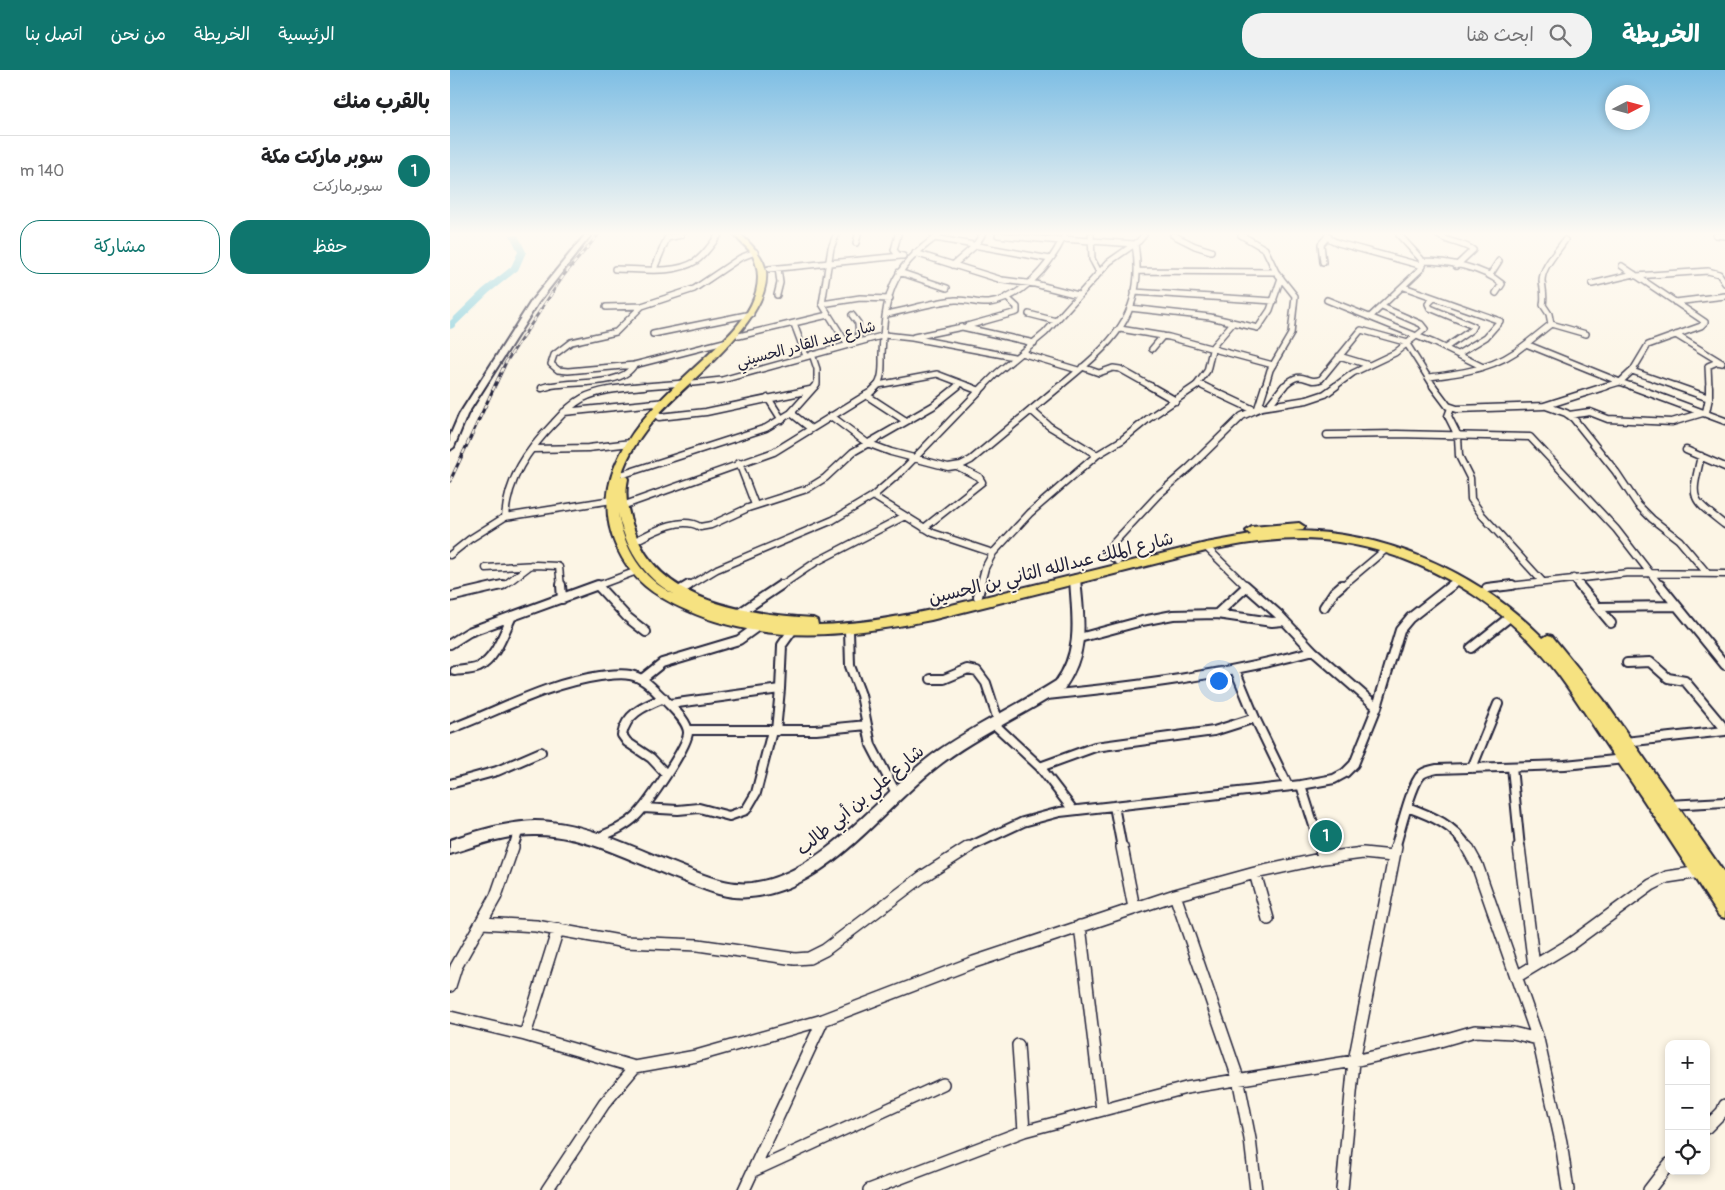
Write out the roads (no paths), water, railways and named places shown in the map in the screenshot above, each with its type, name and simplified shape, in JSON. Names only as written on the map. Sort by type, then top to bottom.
[{"type":"main road","name":"شارع الملك عبدالله الثاني بن الحسين","points":[[762,287],[758,302],[751,314],[659,417],[637,447],[624,474],[613,520],[618,536],[661,593],[697,610],[726,620],[792,631],[849,630],[890,625],[959,605],[978,596],[1118,560],[1242,532],[1283,528],[1314,528],[1358,535],[1411,550],[1447,565],[1487,588],[1524,617],[1547,639],[1567,662],[1625,759],[1725,910]]},
{"type":"main road","name":"شارع الملك عبدالله الثاني بن الحسين","points":[[768,287],[762,305],[739,336],[666,402],[645,424],[631,443],[615,476],[617,503],[640,555],[645,574],[679,592],[738,614],[788,622],[833,623],[901,615],[959,605],[1247,539],[1297,536],[1334,538],[1385,550],[1430,566],[1459,580],[1511,616],[1547,652],[1625,742],[1725,888]]},
{"type":"street","points":[[450,448],[463,415],[535,302],[547,287]]},
{"type":"street","points":[[606,306],[642,306],[697,287]]},
{"type":"street","points":[[777,295],[779,287]]},
{"type":"street","points":[[824,287],[822,304],[847,344]]},
{"type":"street","points":[[878,385],[881,376],[887,314],[894,287]]},
{"type":"street","points":[[887,314],[956,300],[986,303],[1006,297],[1021,287]]},
{"type":"street","points":[[1045,287],[1078,295]]},
{"type":"street","points":[[679,592],[711,572],[833,520],[873,496],[914,459],[1014,357],[1034,343],[1085,287]]},
{"type":"street","points":[[832,416],[867,443],[941,466],[957,466],[971,460],[1080,369],[1120,329],[1130,308],[1135,287]]},
{"type":"street","points":[[1130,308],[1210,317],[1255,328],[1260,327],[1274,301],[1277,287]]},
{"type":"street","points":[[1256,409],[1273,365],[1293,328],[1295,296],[1288,287]]},
{"type":"street","points":[[1370,316],[1404,287]]},
{"type":"street","points":[[1405,287],[1495,318],[1501,322],[1486,337],[1458,354]]},
{"type":"street","points":[[1496,293],[1499,287]]},
{"type":"street","points":[[1543,287],[1545,295],[1543,304],[1549,314],[1551,324]]},
{"type":"street","points":[[1269,405],[1279,390],[1298,377],[1302,376],[1319,381],[1361,330],[1407,344],[1439,396],[1451,408],[1478,410],[1544,406],[1620,382],[1632,371],[1648,344],[1701,326],[1705,322],[1653,287]]},
{"type":"street","points":[[1134,292],[1274,301]]},
{"type":"street","points":[[1674,302],[1725,296]]},
{"type":"street","points":[[912,338],[962,328],[1015,314],[1018,311],[1017,307],[1006,297]]},
{"type":"street","points":[[822,304],[860,298],[890,298]]},
{"type":"street","points":[[1434,298],[1428,304],[1430,308],[1473,326],[1471,330],[1446,348]]},
{"type":"street","points":[[1327,300],[1446,348],[1483,367]]},
{"type":"street","points":[[642,306],[616,332],[570,342],[557,352],[551,361],[553,366],[562,371],[634,365],[728,341]]},
{"type":"street","points":[[1118,560],[1108,554],[1108,549],[1158,495],[1189,468],[1231,425],[1256,409],[1318,397],[1335,388],[1353,373],[1395,353],[1425,329],[1421,324],[1382,307]]},
{"type":"street","points":[[653,334],[751,314]]},
{"type":"street","points":[[1029,314],[1056,321]]},
{"type":"street","points":[[739,336],[828,315]]},
{"type":"street","points":[[852,316],[858,326],[859,341]]},
{"type":"street","points":[[978,596],[985,568],[992,553],[1030,513],[1097,455],[1122,440],[1149,418],[1199,384],[1207,371],[1211,350],[1233,323]]},
{"type":"street","points":[[624,474],[761,430],[782,420],[791,413],[817,384],[818,378],[816,365],[794,324]]},
{"type":"street","points":[[1551,324],[1586,334]]},
{"type":"street","points":[[1429,377],[1483,367],[1510,358],[1551,324]]},
{"type":"street","points":[[962,328],[1034,343]]},
{"type":"street","points":[[1120,329],[1163,336],[1273,365]]},
{"type":"street","name":"شارع عبد القادر الحسيني","points":[[505,517],[507,501],[520,465],[564,412],[578,400],[592,395],[722,380],[885,335],[912,338],[1014,357]]},
{"type":"street","points":[[1676,335],[1724,364]]},
{"type":"street","points":[[1152,349],[1163,336]]},
{"type":"street","points":[[1526,344],[1620,382],[1725,421]]},
{"type":"street","points":[[1021,353],[1099,373],[1113,368],[1120,369],[1176,401]]},
{"type":"street","points":[[1339,356],[1369,366]]},
{"type":"street","points":[[1544,406],[1569,415],[1590,412],[1608,419],[1672,422],[1706,412],[1709,398],[1708,366],[1716,362],[1724,364]]},
{"type":"street","points":[[542,388],[564,382],[621,376],[630,372],[634,365]]},
{"type":"street","points":[[1632,371],[1709,398]]},
{"type":"street","points":[[450,555],[470,539],[505,517],[617,503],[774,452],[866,395],[878,385],[934,374],[980,391]]},
{"type":"street","points":[[633,542],[651,533],[684,522],[692,522],[700,526],[711,525],[755,505],[812,487],[825,478],[853,452],[933,406],[960,384]]},
{"type":"street","points":[[1199,384],[1256,409]]},
{"type":"street","points":[[659,417],[693,414],[810,390]]},
{"type":"street","points":[[866,395],[906,421]]},
{"type":"street","points":[[768,398],[782,420]]},
{"type":"street","points":[[564,412],[666,402]]},
{"type":"street","points":[[1451,408],[1448,416],[1458,436],[1459,456],[1470,478],[1470,494],[1475,507],[1542,581]]},
{"type":"street","points":[[1031,410],[1050,426],[1097,455]]},
{"type":"street","points":[[791,413],[810,428]]},
{"type":"street","points":[[1569,415],[1616,472],[1638,505],[1652,519],[1679,540],[1707,573]]},
{"type":"street","points":[[1327,435],[1523,436],[1534,439],[1616,529],[1725,665]]},
{"type":"street","points":[[532,450],[598,447],[631,443]]},
{"type":"street","points":[[1686,450],[1725,467]]},
{"type":"street","points":[[1701,456],[1693,490],[1694,496],[1699,504],[1725,525]]},
{"type":"street","points":[[740,463],[755,505]]},
{"type":"street","points":[[924,528],[982,482],[979,477],[957,466]]},
{"type":"street","points":[[873,496],[924,528],[956,542],[992,553]]},
{"type":"street","points":[[738,614],[816,562],[905,516]]},
{"type":"street","points":[[1206,547],[1246,587],[1279,615],[1313,651],[1377,707]]},
{"type":"street","points":[[1324,607],[1334,592],[1385,550]]},
{"type":"street","points":[[450,597],[501,586],[530,565]]},
{"type":"street","points":[[486,568],[530,565],[554,565],[559,567],[562,599]]},
{"type":"street","points":[[1487,588],[1573,578],[1650,573],[1725,574]]},
{"type":"street","points":[[450,644],[469,632],[512,616],[598,586],[645,574]]},
{"type":"street","points":[[1573,578],[1611,623]]},
{"type":"street","name":"شارع علي بن أبي طالب","points":[[450,847],[519,829],[550,829],[590,840],[722,888],[749,891],[787,882],[825,858],[896,793],[937,759],[995,722],[1046,695],[1060,685],[1069,673],[1076,658],[1079,638],[1075,579]]},
{"type":"street","points":[[482,923],[558,929],[625,942],[698,945],[806,959],[830,946],[877,913],[923,877],[962,852],[1033,818],[1073,810],[1301,785],[1334,779],[1350,769],[1356,759],[1377,707],[1400,630],[1410,618],[1459,580]]},
{"type":"street","points":[[598,586],[627,617],[646,632]]},
{"type":"street","points":[[1217,614],[1246,587]]},
{"type":"street","points":[[1598,607],[1676,606]]},
{"type":"street","points":[[1079,638],[1159,617],[1217,614],[1272,622],[1283,621]]},
{"type":"street","points":[[455,671],[483,665],[496,646],[512,616]]},
{"type":"street","points":[[1471,648],[1511,616]]},
{"type":"street","points":[[642,679],[662,663],[739,640],[757,626]]},
{"type":"street","points":[[849,630],[850,666],[861,695],[875,755],[896,793]]},
{"type":"street","points":[[643,808],[669,810],[699,808],[729,816],[746,810],[756,793],[774,731],[780,688],[782,645],[792,631]]},
{"type":"street","points":[[1046,695],[1236,672],[1313,651]]},
{"type":"street","points":[[1627,663],[1650,662],[1668,678],[1685,681],[1725,730]]},
{"type":"street","points":[[931,679],[944,679],[968,669],[977,670],[986,683],[995,722],[1040,767],[1073,810]]},
{"type":"street","points":[[1236,672],[1255,718],[1288,786]]},
{"type":"street","points":[[450,729],[547,688],[586,678],[626,674],[642,679],[667,701],[688,730],[685,745],[643,808],[631,822],[619,830],[590,840]]},
{"type":"street","points":[[666,774],[650,758],[627,742],[622,735],[625,721],[632,714],[667,701],[780,688]]},
{"type":"street","points":[[1472,768],[1498,704]]},
{"type":"street","points":[[1040,767],[1095,747],[1214,730],[1255,718]]},
{"type":"street","points":[[688,730],[709,728],[774,731],[838,729],[867,725]]},
{"type":"street","points":[[1625,742],[1725,730]]},
{"type":"street","points":[[450,784],[498,771],[540,752]]},
{"type":"street","points":[[1342,1190],[1354,1060],[1393,856],[1415,784],[1423,773],[1437,769],[1587,763],[1625,759]]},
{"type":"street","points":[[1512,766],[1516,818],[1534,966]]},
{"type":"street","points":[[1301,785],[1324,858]]},
{"type":"street","points":[[1668,805],[1725,802]]},
{"type":"street","points":[[1114,806],[1134,908]]},
{"type":"street","points":[[1407,807],[1439,818],[1450,825],[1465,841],[1477,865],[1538,1039],[1558,1125],[1568,1190]]},
{"type":"street","points":[[450,986],[456,967],[496,896],[519,829]]},
{"type":"street","points":[[450,1017],[525,1035],[635,1067],[696,1056],[823,1020],[974,962],[1175,895],[1255,873],[1324,858],[1363,853],[1393,856]]},
{"type":"street","points":[[1516,977],[1601,923],[1651,885],[1666,877],[1700,872]]},
{"type":"street","points":[[1255,873],[1268,919]]},
{"type":"street","points":[[1175,895],[1238,1078],[1250,1139],[1256,1190]]},
{"type":"street","points":[[1080,926],[1102,1110]]},
{"type":"street","points":[[525,1035],[558,929]]},
{"type":"street","points":[[744,1190],[823,1020]]},
{"type":"street","points":[[869,1190],[1024,1131],[1186,1088],[1354,1060],[1433,1043],[1474,1031],[1513,1033],[1538,1039]]},
{"type":"street","points":[[1018,1045],[1024,1131]]},
{"type":"street","points":[[547,1190],[604,1104],[635,1067]]},
{"type":"street","points":[[753,1171],[943,1084]]},
{"type":"street","points":[[1710,1124],[1722,1112],[1725,1105]]},
{"type":"street","points":[[1649,1190],[1665,1169]]},
{"type":"waterway","points":[[450,326],[491,287]]},
{"type":"railway","points":[[450,481],[506,362],[556,287]]},
{"type":"place","name":"سوبر ماركت مكة","points":[[1326,836]]}]
